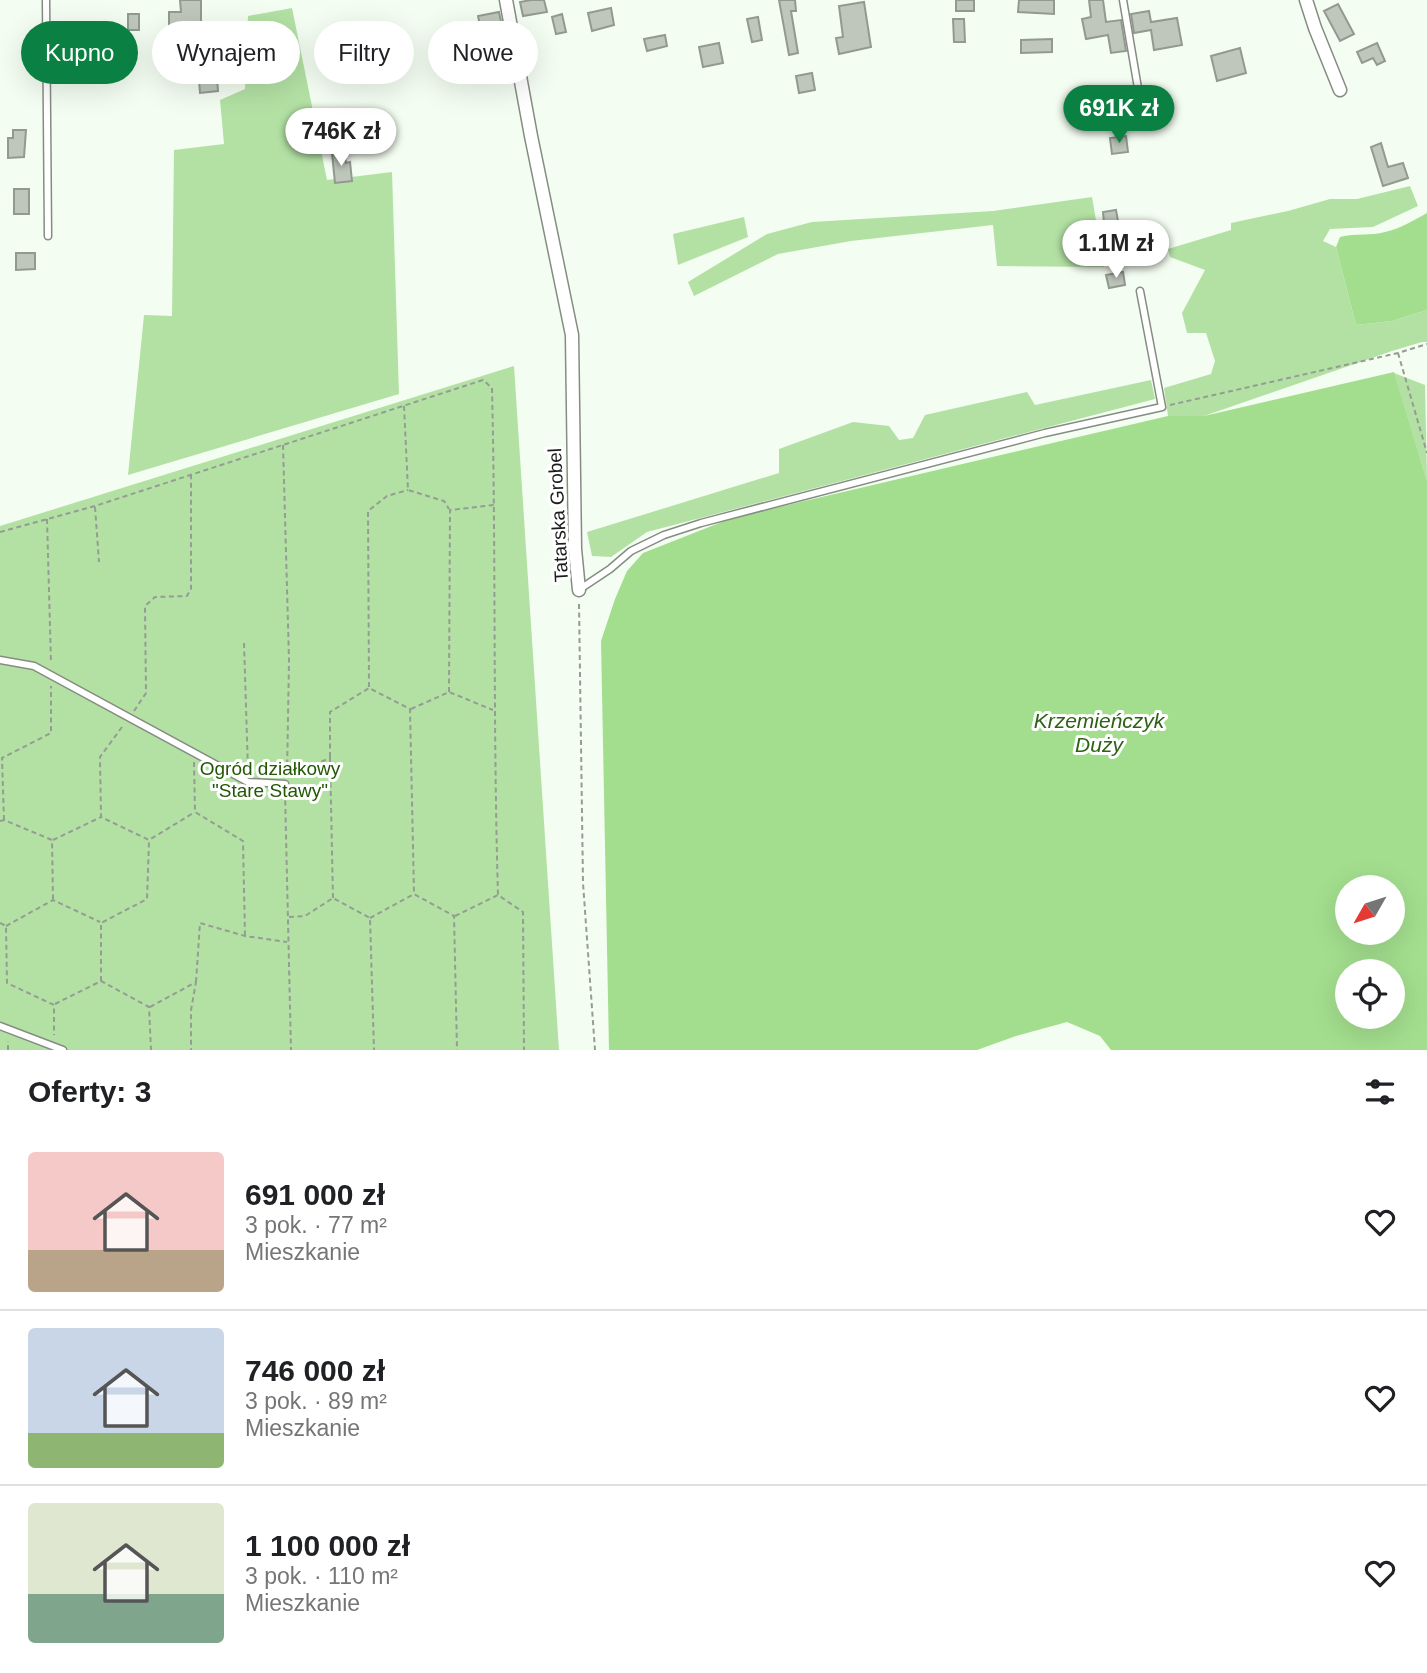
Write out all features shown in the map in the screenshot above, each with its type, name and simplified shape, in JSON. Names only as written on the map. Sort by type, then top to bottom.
[{"type":"street","name":"Tatarska Grobel","points":[[506,0],[572,335],[575,549],[579,590]]},
{"type":"street","points":[[1306,0],[1340,90]]},
{"type":"lane","points":[[46,0],[48,236]]},
{"type":"lane","points":[[1123,0],[1140,100]]},
{"type":"lane","points":[[1140,291],[1162,407]]},
{"type":"lane","name":"Tatarska Grobel","points":[[579,590],[631,551],[664,535],[701,523],[1045,433],[1162,407]]},
{"type":"lane","points":[[0,660],[34,666],[248,782],[285,784]]},
{"type":"lane","points":[[0,1026],[63,1050]]},
{"type":"path","points":[[1162,407],[1398,354],[1427,344]]},
{"type":"path","points":[[1398,354],[1427,453]]},
{"type":"path","points":[[0,532],[95,506],[483,380],[492,388],[498,895]]},
{"type":"path","points":[[404,405],[408,490]]},
{"type":"path","points":[[283,444],[289,660],[287,776],[330,758]]},
{"type":"path","points":[[101,817],[100,757],[146,693],[145,606],[155,597],[187,596],[191,589],[191,474]]},
{"type":"path","points":[[369,688],[368,511],[387,496],[408,490],[444,501],[450,510],[449,692]]},
{"type":"path","points":[[450,510],[495,505]]},
{"type":"path","points":[[95,506],[99,562]]},
{"type":"path","points":[[4,820],[1,757],[51,733],[47,519]]},
{"type":"path","points":[[579,590],[583,883],[595,1050]]},
{"type":"path","points":[[244,643],[248,782]]},
{"type":"path","points":[[333,898],[330,712],[369,688]]},
{"type":"path","points":[[369,688],[410,709]]},
{"type":"path","points":[[410,709],[449,692],[494,710]]},
{"type":"path","points":[[410,709],[414,894]]},
{"type":"path","points":[[194,753],[195,812]]},
{"type":"path","points":[[285,784],[291,1050]]},
{"type":"path","points":[[149,840],[195,812]]},
{"type":"path","points":[[195,812],[243,841],[245,936]]},
{"type":"path","points":[[0,821],[4,820],[52,840],[101,817]]},
{"type":"path","points":[[101,817],[149,840]]},
{"type":"path","points":[[52,840],[53,900]]},
{"type":"path","points":[[101,923],[147,900],[149,840]]},
{"type":"path","points":[[414,894],[454,916]]},
{"type":"path","points":[[370,918],[414,894]]},
{"type":"path","points":[[454,916],[498,895]]},
{"type":"path","points":[[498,895],[523,912],[524,1050]]},
{"type":"path","points":[[288,918],[305,916],[333,898]]},
{"type":"path","points":[[333,898],[370,918]]},
{"type":"path","points":[[53,900],[101,923]]},
{"type":"path","points":[[6,926],[53,900]]},
{"type":"path","points":[[454,916],[457,1050]]},
{"type":"path","points":[[370,918],[374,1050]]},
{"type":"path","points":[[0,923],[6,926]]},
{"type":"path","points":[[101,923],[101,981]]},
{"type":"path","points":[[191,1050],[191,1010],[200,923],[245,936],[288,942]]},
{"type":"path","points":[[6,926],[7,984],[54,1005]]},
{"type":"path","points":[[54,1005],[101,981]]},
{"type":"path","points":[[101,981],[149,1007]]},
{"type":"path","points":[[149,1007],[196,982]]},
{"type":"path","points":[[54,1005],[54,1047]]},
{"type":"path","points":[[149,1007],[151,1050]]},
{"type":"green space","points":[[292,8],[295,21],[248,21],[248,16]]},
{"type":"green space","points":[[300,47],[327,180],[392,172],[399,394],[128,475],[144,315],[172,316],[174,150],[224,144],[220,100],[245,89],[245,84],[300,84]]},
{"type":"green space","points":[[1410,186],[1418,206],[1373,227],[1330,229],[1323,241],[1336,247],[1356,325],[1392,321],[1427,310],[1427,342],[1392,351],[1204,416],[1168,416],[1164,388],[1211,374],[1215,361],[1206,333],[1187,333],[1182,313],[1205,270],[1170,257],[1168,249],[1231,230],[1231,223],[1330,199],[1357,199]]},
{"type":"green space","points":[[1092,197],[1104,267],[997,266],[993,225],[851,241],[778,254],[694,296],[688,282],[767,234],[812,222],[993,211]]},
{"type":"green space","points":[[744,217],[748,237],[678,265],[673,234]]},
{"type":"green space","name":"Ogród działkowy \"Stare Stawy\"","points":[[514,366],[559,1050],[0,1050],[0,526]]},
{"type":"green space","points":[[1394,373],[1425,385],[1427,481]]},
{"type":"green space","points":[[1151,380],[1155,399],[647,532],[611,557],[592,556],[587,532],[779,473],[779,449],[853,422],[889,426],[899,440],[913,438],[925,415],[1027,392],[1035,405]]},
{"type":"water","points":[[1427,213],[1427,310],[1392,321],[1356,325],[1336,247],[1340,237],[1391,231]]},
{"type":"water","name":"Krzemieńczyk Duży","points":[[1394,372],[1427,481],[1427,1050],[1111,1050],[1100,1036],[1067,1022],[977,1050],[609,1050],[601,641],[627,571],[643,553],[732,518],[1168,416],[1204,416]]},
{"type":"building","points":[[180,0],[201,0],[201,21],[169,21],[169,12],[181,12]]},
{"type":"building","points":[[544,0],[547,12],[523,16],[520,2]]},
{"type":"building","points":[[779,0],[795,0],[796,11],[791,11],[798,53],[789,55]]},
{"type":"building","points":[[956,0],[974,0],[974,11],[956,11]]},
{"type":"building","points":[[1019,0],[1054,0],[1054,14],[1018,12]]},
{"type":"building","points":[[1089,0],[1103,0],[1106,22],[1121,20],[1126,51],[1111,53],[1108,35],[1086,39],[1082,19],[1091,17]]},
{"type":"building","points":[[864,2],[871,47],[839,54],[836,38],[843,37],[839,6]]},
{"type":"building","points":[[1338,4],[1354,34],[1340,41],[1324,11]]},
{"type":"building","points":[[611,8],[614,25],[592,31],[588,13]]},
{"type":"building","points":[[1149,11],[1151,22],[1177,18],[1182,45],[1154,50],[1151,30],[1134,33],[1131,14]]},
{"type":"building","points":[[499,12],[501,21],[479,21],[478,16]]},
{"type":"building","points":[[128,14],[139,14],[139,30],[138,21],[128,21]]},
{"type":"building","points":[[562,14],[566,32],[556,34],[552,17]]},
{"type":"building","points":[[758,17],[762,40],[752,42],[747,19]]},
{"type":"building","points":[[953,19],[964,19],[965,42],[954,42]]},
{"type":"building","points":[[665,35],[667,46],[647,51],[644,39]]},
{"type":"building","points":[[1052,39],[1052,52],[1021,53],[1021,40]]},
{"type":"building","points":[[719,43],[723,63],[703,67],[699,47]]},
{"type":"building","points":[[1377,43],[1385,61],[1377,65],[1373,58],[1362,63],[1357,52]]},
{"type":"building","points":[[1240,48],[1246,73],[1217,81],[1211,56]]},
{"type":"building","points":[[812,73],[815,90],[799,93],[796,76]]},
{"type":"building","points":[[199,84],[218,84],[218,91],[200,93]]},
{"type":"building","points":[[13,130],[26,130],[24,157],[8,158],[8,138],[13,138]]},
{"type":"building","points":[[1126,136],[1128,152],[1112,154],[1110,138]]},
{"type":"building","points":[[1381,143],[1388,167],[1403,163],[1408,178],[1383,186],[1371,147]]},
{"type":"building","points":[[344,151],[346,163],[350,162],[352,181],[335,183],[332,153]]},
{"type":"building","points":[[14,189],[29,189],[29,214],[14,214]]},
{"type":"building","points":[[1116,210],[1118,221],[1104,223],[1103,212]]},
{"type":"building","points":[[1153,240],[1156,252],[1139,255],[1137,243]]},
{"type":"building","points":[[16,253],[35,253],[35,269],[16,270]]},
{"type":"building","points":[[1123,272],[1125,285],[1109,288],[1106,275]]}]
